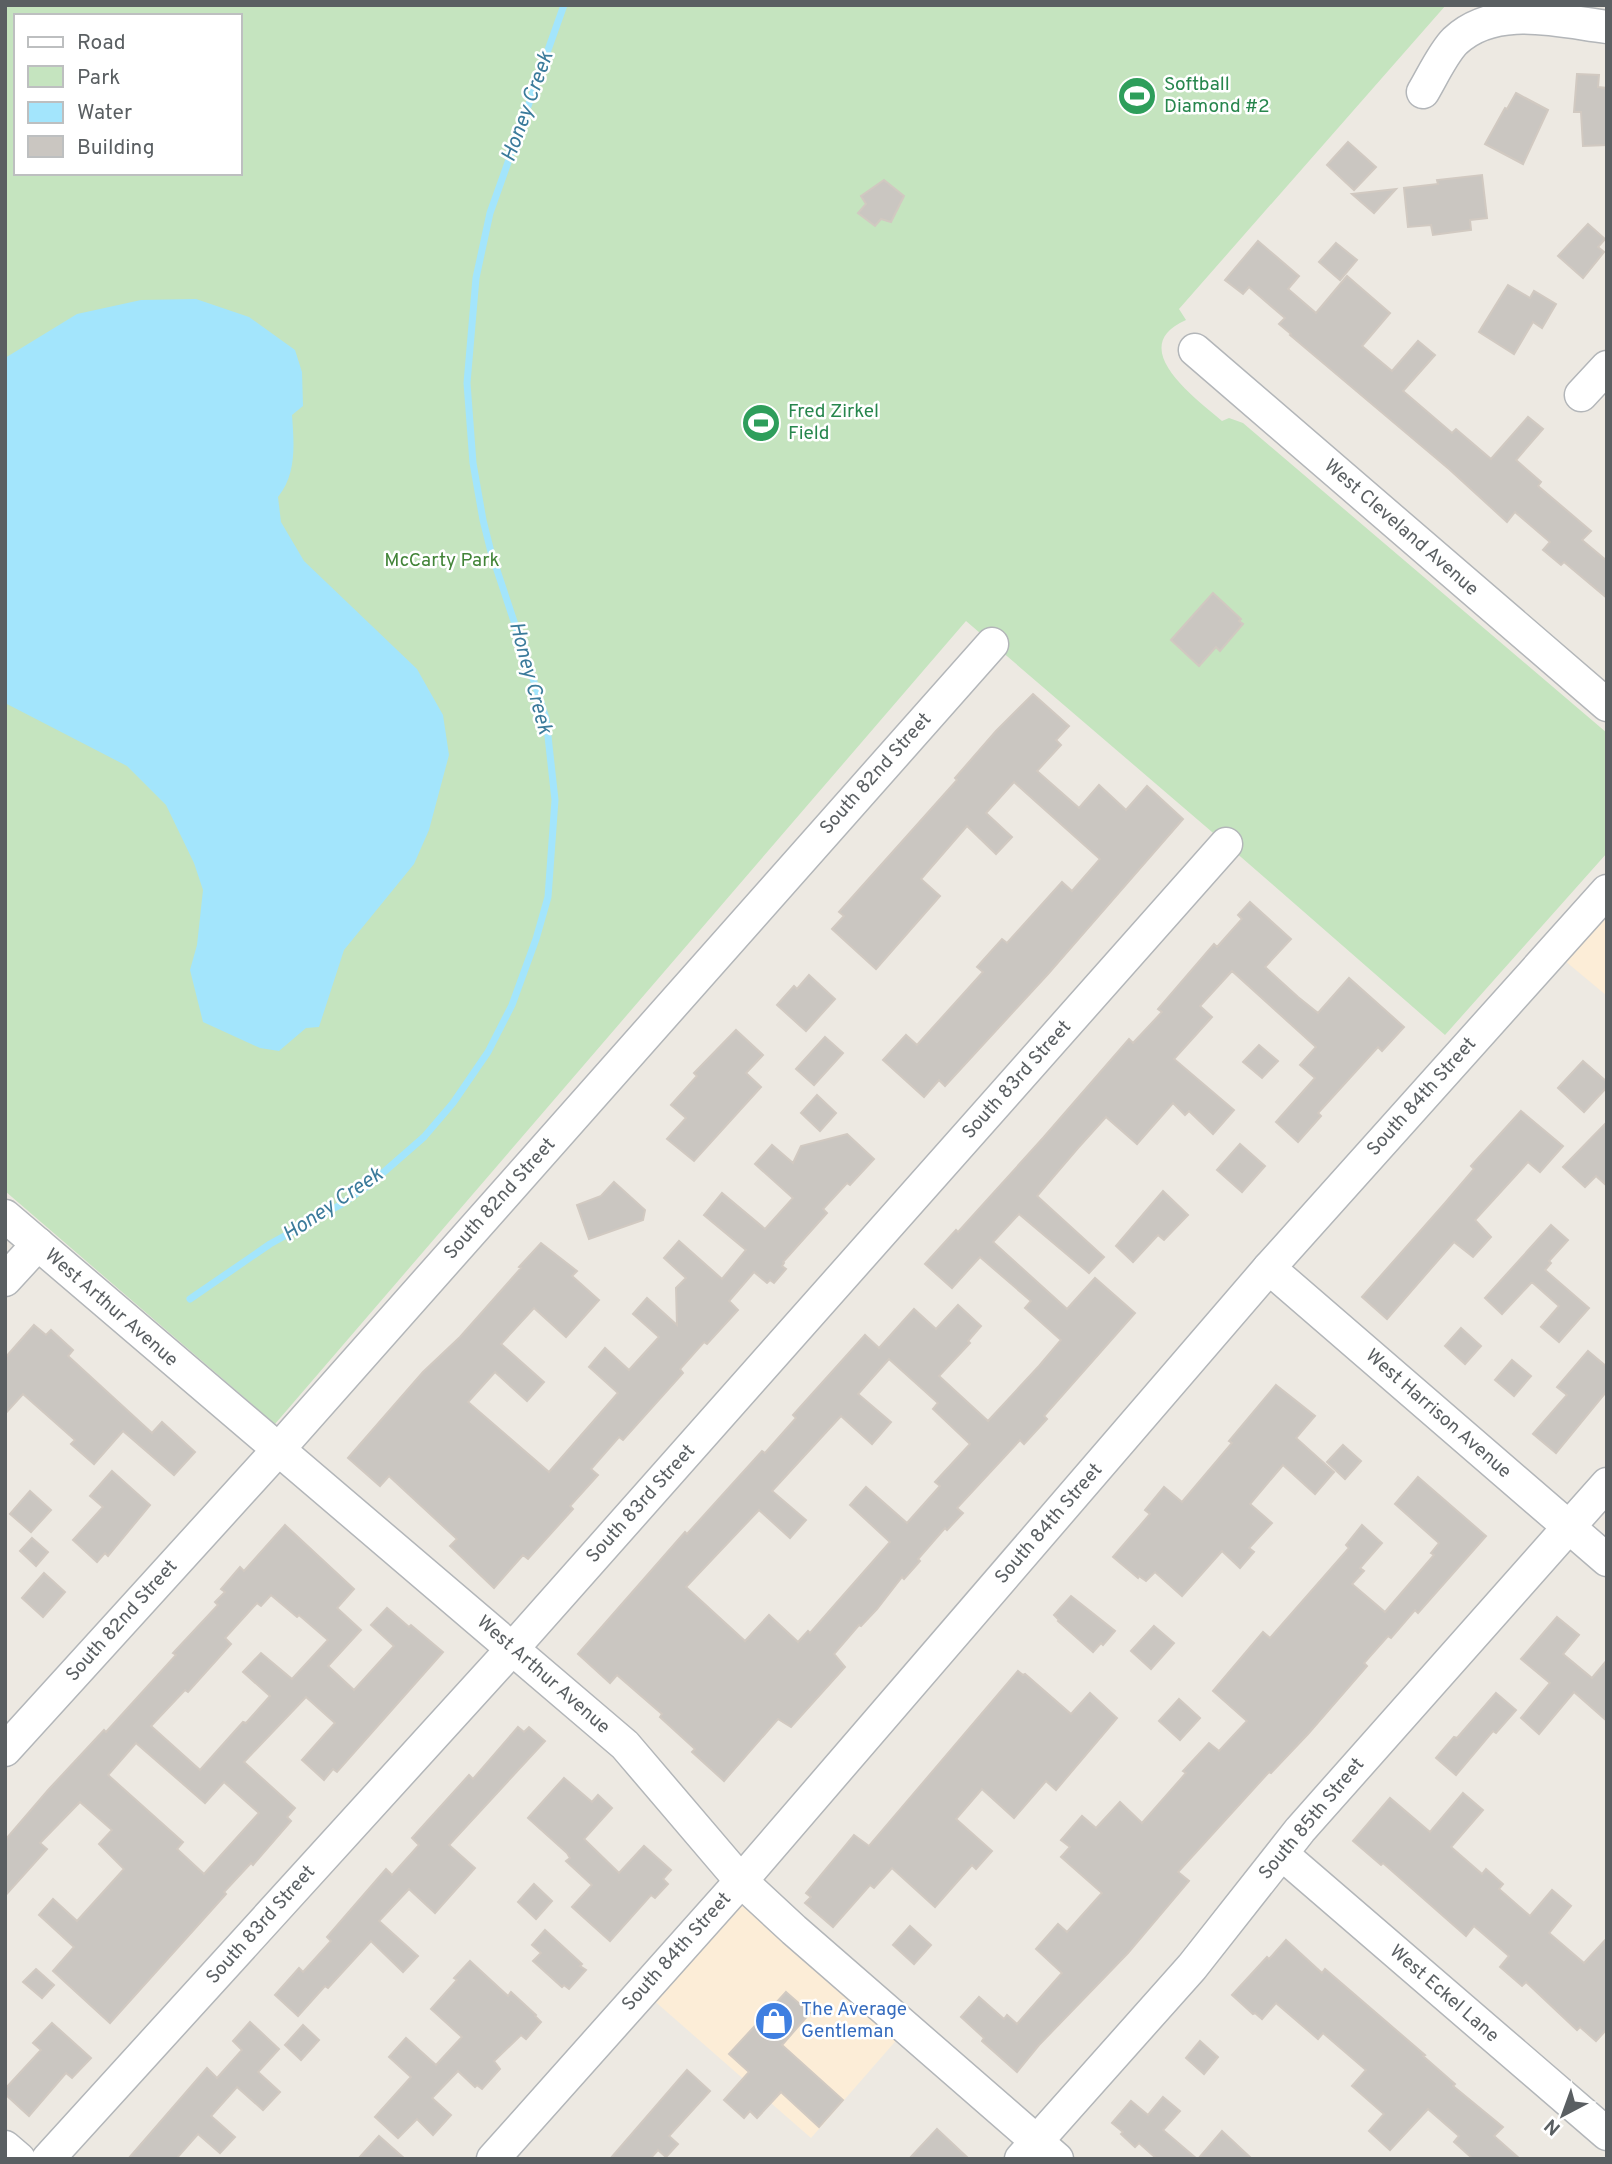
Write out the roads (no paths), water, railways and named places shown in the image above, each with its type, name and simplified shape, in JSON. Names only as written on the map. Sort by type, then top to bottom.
[{"type":"street","points":[[1423,92],[1455,42],[1482,23],[1527,17],[1607,27]]},
{"type":"street","name":"West Cleveland Avenue","points":[[1195,350],[1607,705]]},
{"type":"street","points":[[1581,395],[1607,367]]},
{"type":"street","name":"South 82nd Street","points":[[5,1751],[277,1451],[992,644]]},
{"type":"street","name":"South 83rd Street","points":[[48,2159],[513,1648],[1226,844]]},
{"type":"street","name":"South 84th Street","points":[[493,2159],[741,1881],[1269,1268],[1607,891]]},
{"type":"street","name":"West Arthur Avenue","points":[[5,1216],[277,1451],[625,1745],[741,1881],[1038,2153]]},
{"type":"street","points":[[5,1280],[38,1244]]},
{"type":"street","name":"West Harrison Avenue","points":[[1269,1268],[1607,1560]]},
{"type":"street","name":"South 85th Street","points":[[1038,2153],[1192,1967],[1300,1830],[1607,1483]]},
{"type":"street","name":"West Eckel Lane","points":[[1282,1854],[1607,2134]]},
{"type":"street","points":[[5,2147],[19,2159]]},
{"type":"water","points":[[196,299],[249,317],[295,350],[302,372],[303,406],[292,415],[291,468],[278,497],[281,522],[304,561],[417,669],[443,715],[449,755],[429,830],[414,864],[344,950],[319,1027],[306,1028],[279,1051],[260,1048],[203,1022],[190,970],[197,945],[203,890],[194,863],[166,805],[127,766],[5,703],[5,358],[77,314],[141,300]]},
{"type":"waterway","name":"Honey Creek","points":[[190,1299],[270,1244],[340,1205],[369,1185],[424,1137],[453,1103],[488,1052],[512,1005],[536,939],[548,897],[555,800],[546,718],[483,520],[473,463],[467,383],[476,278],[490,213],[564,5]]},
{"type":"place","name":"Softball Diamond #2","points":[[1137,96]]},
{"type":"place","name":"Fred Zirkel Field","points":[[761,423]]},
{"type":"place","name":"The Average Gentleman","points":[[774,2021]]},
{"type":"park label","name":"McCarty Park","points":[[442,561]]}]
